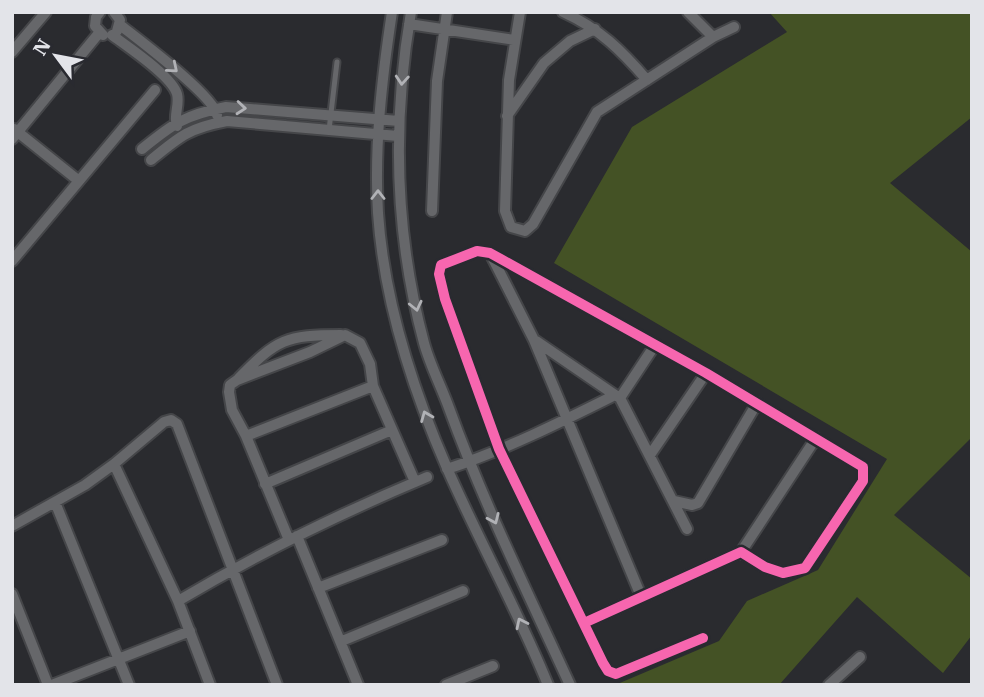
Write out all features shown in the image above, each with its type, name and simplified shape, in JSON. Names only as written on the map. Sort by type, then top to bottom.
[{"type":"street","points":[[12,52],[46,12]]},
{"type":"street","points":[[99,33],[94,21],[100,12]]},
{"type":"street","points":[[114,12],[120,25],[196,88],[215,109],[218,123]]},
{"type":"street","points":[[392,12],[378,134],[378,213],[387,287],[422,406],[447,469],[548,685]]},
{"type":"street","points":[[432,211],[437,81],[447,12]]},
{"type":"street","points":[[520,12],[509,80],[505,211],[511,228],[525,231],[533,224],[597,112],[713,37],[734,27]]},
{"type":"street","points":[[563,12],[595,29],[621,50],[647,80]]},
{"type":"street","points":[[688,12],[713,37]]},
{"type":"street","points":[[515,40],[443,29],[410,18],[404,50],[398,136],[400,209],[410,279],[425,346],[469,462],[570,685]]},
{"type":"street","points":[[112,35],[120,25]]},
{"type":"street","points":[[507,117],[544,63],[570,41],[595,29]]},
{"type":"street","points":[[99,33],[112,35],[168,79],[177,91],[175,122],[182,134]]},
{"type":"street","points":[[79,181],[14,133],[99,33]]},
{"type":"street","points":[[12,261],[155,90]]},
{"type":"street","points":[[142,149],[175,122],[226,107],[399,121]]},
{"type":"street","points":[[151,160],[182,134],[227,121],[398,136]]},
{"type":"street","points":[[703,638],[616,674],[608,671],[499,449],[453,323],[439,274],[441,265],[477,251],[490,253],[706,373],[863,467],[863,481],[817,554],[805,568],[783,573],[765,567],[741,552]]},
{"type":"street","points":[[490,253],[534,340],[641,596]]},
{"type":"street","points":[[237,380],[345,335]]},
{"type":"street","points":[[358,685],[342,640],[265,484],[246,436],[232,410],[230,385],[258,359],[288,338],[345,335],[360,344],[370,364],[373,386],[415,482]]},
{"type":"street","points":[[534,340],[617,396],[687,529]]},
{"type":"street","points":[[447,469],[469,462],[617,396],[655,345]]},
{"type":"street","points":[[650,455],[706,373]]},
{"type":"street","points":[[246,436],[373,386]]},
{"type":"street","points":[[674,501],[692,505],[698,503],[757,403]]},
{"type":"street","points":[[12,526],[114,464],[164,422],[171,420],[177,424],[277,685]]},
{"type":"street","points":[[265,484],[392,430]]},
{"type":"street","points":[[583,623],[741,552],[816,438]]},
{"type":"street","points":[[114,464],[178,601],[210,685]]},
{"type":"street","points":[[178,601],[232,569],[293,538],[426,477]]},
{"type":"street","points":[[55,502],[129,685]]},
{"type":"street","points":[[318,588],[442,540]]},
{"type":"street","points":[[342,640],[463,591]]},
{"type":"street","points":[[12,594],[50,685],[190,631]]},
{"type":"street","points":[[830,685],[860,657]]},
{"type":"street","points":[[446,685],[493,666]]},
{"type":"lane","points":[[329,130],[337,62]]},
{"type":"green space","points":[[769,12],[972,12],[972,117],[890,183],[972,252],[972,437],[894,515],[972,579],[972,635],[943,673],[857,597],[779,685],[615,685],[719,641],[747,601],[818,570],[887,459],[554,263],[632,127],[787,32]]},
{"type":"cycle path","points":[[584,623],[741,552],[765,567],[783,573],[805,568],[863,481],[863,467],[706,373],[490,253],[477,251],[441,265],[439,274],[445,299],[499,449],[603,663],[608,671],[616,674],[703,638]]}]
